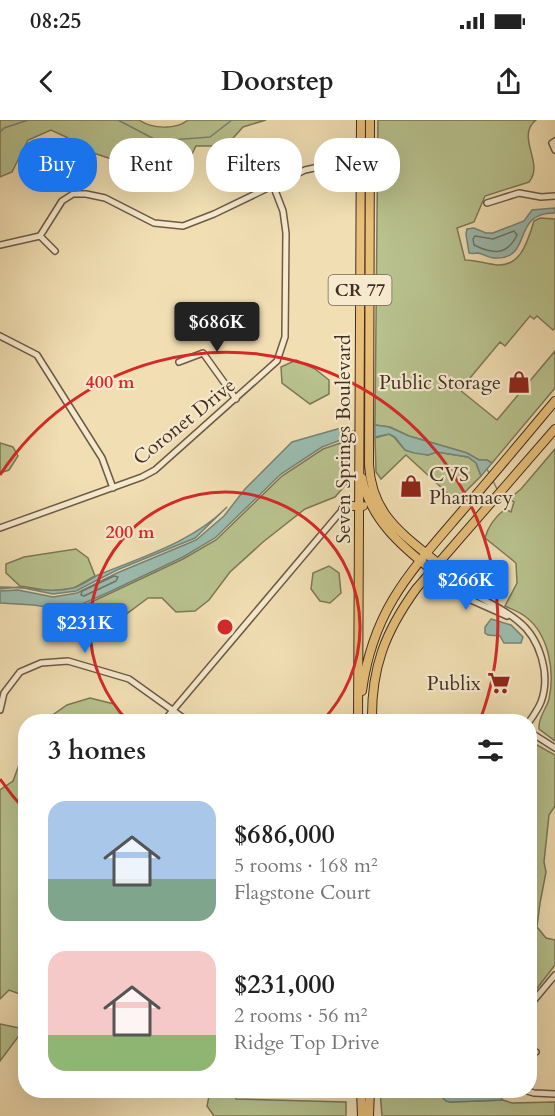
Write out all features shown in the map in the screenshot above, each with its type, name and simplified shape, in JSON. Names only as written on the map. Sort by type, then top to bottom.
[{"type":"main road","name":"Seven Springs Boulevard","points":[[362,120],[363,138]]},
{"type":"main road","name":"Seven Springs Boulevard","points":[[368,138],[370,120]]},
{"type":"main road","name":"Seven Springs Boulevard","points":[[365,192],[365,414]]},
{"type":"main road","name":"Seven Springs Boulevard","points":[[359,714],[358,488],[364,447],[370,227],[366,214],[366,192]]},
{"type":"main road","points":[[360,714],[364,677],[376,630],[397,590],[555,401]]},
{"type":"main road","points":[[372,714],[373,685],[383,644],[402,608],[555,429]]},
{"type":"main road","name":"Seven Springs Boulevard","points":[[364,447],[379,505],[393,525],[423,557]]},
{"type":"main road","points":[[360,466],[368,498],[376,515],[388,531],[436,568]]},
{"type":"main road","points":[[343,509],[358,488]]},
{"type":"main road","points":[[343,509],[358,505],[366,507],[376,515]]},
{"type":"main road","points":[[361,1098],[362,1116]]},
{"type":"main road","points":[[369,1116],[370,1098]]},
{"type":"street","points":[[555,141],[552,143],[555,150]]},
{"type":"street","points":[[0,244],[40,236],[62,201],[73,194],[105,198],[154,223],[183,226],[259,192]]},
{"type":"street","name":"Coronet Drive","points":[[0,528],[113,488],[155,470],[274,365],[284,346],[286,220],[276,192]]},
{"type":"street","points":[[487,203],[519,193],[541,197],[555,196]]},
{"type":"street","points":[[40,236],[55,251]]},
{"type":"street","points":[[0,336],[38,356],[102,458],[113,488]]},
{"type":"street","points":[[179,362],[203,353],[236,399]]},
{"type":"street","points":[[170,714],[343,509]]},
{"type":"street","points":[[436,568],[462,596],[517,620],[531,633],[537,644],[543,670],[543,694],[534,714]]},
{"type":"street","points":[[0,710],[4,693],[20,672],[41,663],[68,661],[129,679],[178,714]]},
{"type":"street","points":[[537,736],[555,748]]},
{"type":"street","points":[[537,997],[555,975]]},
{"type":"street","points":[[537,1094],[555,1094]]},
{"type":"green space","points":[[0,120],[139,120],[150,125],[171,127],[188,120],[266,120],[243,127],[233,138],[206,138],[206,146],[196,146],[194,150],[194,138],[109,138],[109,158],[97,154],[97,138],[68,138],[51,130],[33,138],[18,138],[18,160],[12,172],[0,177]]},
{"type":"green space","points":[[378,120],[536,120],[528,134],[534,167],[529,182],[485,196],[474,222],[457,228],[465,260],[498,265],[513,261],[523,250],[534,221],[540,218],[555,219],[555,328],[553,330],[537,316],[534,319],[530,316],[505,346],[500,342],[460,390],[497,420],[555,351],[555,388],[492,463],[409,436],[390,427],[375,425],[377,192],[400,192],[400,138],[378,138]]},
{"type":"green space","points":[[296,360],[315,369],[329,380],[329,394],[310,404],[282,383],[281,367]]},
{"type":"green space","points":[[389,434],[405,450],[428,455],[437,452],[468,457],[476,463],[481,476],[456,501],[406,455],[381,479],[376,472],[375,438]]},
{"type":"green space","points":[[349,440],[349,481],[335,497],[305,509],[263,542],[230,572],[209,600],[195,611],[176,612],[162,598],[148,598],[113,624],[92,634],[65,627],[49,610],[58,611],[83,606],[183,559],[216,540],[282,476],[323,449]]},
{"type":"green space","points":[[0,443],[13,447],[18,456],[9,470],[0,473]]},
{"type":"green space","points":[[555,449],[555,741],[539,729],[551,688],[550,665],[545,643],[540,633],[526,617],[505,606],[517,583],[516,563],[485,538],[498,515],[505,509],[511,512],[514,502],[509,499],[521,489]]},
{"type":"green space","points":[[76,549],[88,558],[95,576],[74,588],[51,591],[20,586],[6,573],[6,564],[24,557]]},
{"type":"green space","points":[[329,566],[339,573],[341,593],[330,603],[320,601],[311,589],[313,573]]},
{"type":"green space","points":[[90,698],[114,704],[120,714],[54,714],[67,705]]},
{"type":"green space","points":[[537,745],[555,755],[555,806],[549,815],[544,862],[546,872],[537,927]]},
{"type":"green space","points":[[18,768],[18,993],[9,990],[0,999],[0,790],[13,781]]},
{"type":"green space","points":[[537,927],[546,938],[555,940],[555,965],[537,988]]},
{"type":"green space","points":[[0,1024],[18,1028],[18,1037],[0,1061]]},
{"type":"green space","points":[[209,1098],[346,1102],[346,1116],[214,1116],[207,1106]]},
{"type":"green space","points":[[381,1098],[443,1098],[450,1102],[503,1100],[512,1103],[555,1102],[555,1116],[382,1116]]},
{"type":"water","points":[[555,208],[555,213],[541,215],[532,220],[515,251],[508,256],[494,258],[469,253],[467,229],[474,228],[493,233],[524,221],[532,210]]},
{"type":"water","points":[[375,425],[389,427],[409,436],[492,463],[481,476],[476,463],[468,457],[437,452],[428,455],[405,450],[395,437],[389,434],[375,437]]},
{"type":"water","points":[[348,426],[349,437],[322,447],[281,474],[215,538],[183,557],[82,604],[58,609],[0,603],[0,591],[18,590],[53,597],[77,593],[117,573],[196,540],[224,516],[245,489],[292,442]]},
{"type":"water","points":[[227,507],[195,538],[117,570],[76,591],[53,594],[25,588],[64,590],[76,587],[98,575],[183,539],[199,530]]},
{"type":"water","points":[[491,619],[511,625],[523,637],[521,643],[504,643],[500,636],[485,633],[485,627]]},
{"type":"water","points":[[443,1098],[501,1098],[503,1100],[450,1102]]},
{"type":"waterway","points":[[0,132],[4,128],[28,120]]},
{"type":"waterway","points":[[118,120],[158,141],[210,137],[232,120]]},
{"type":"waterway","points":[[348,431],[356,431]]},
{"type":"waterway","points":[[487,469],[489,473]]},
{"type":"waterway","points":[[493,481],[497,489]]},
{"type":"waterway","points":[[502,497],[504,501]]},
{"type":"place","name":"Public Storage","points":[[519,382]]},
{"type":"place","name":"CVS Pharmacy","points":[[411,486]]},
{"type":"place","name":"Publix","points":[[499,683]]}]
